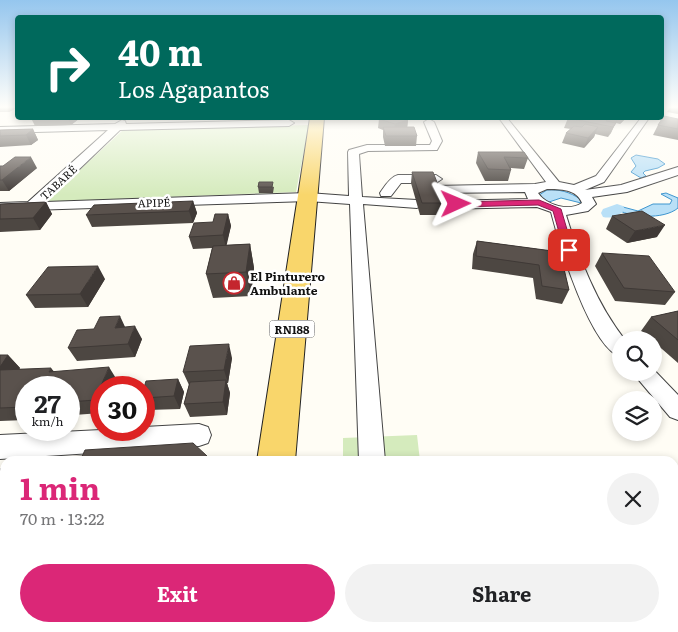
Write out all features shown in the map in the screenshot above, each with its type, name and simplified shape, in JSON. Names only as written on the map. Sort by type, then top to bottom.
[{"type":"main road","name":"RN188","points":[[277,456],[315,136]]},
{"type":"street","name":"TABARÉ","points":[[32,206],[108,136]]},
{"type":"street","points":[[372,456],[353,152],[367,148],[430,148],[435,146],[437,142],[435,136]]},
{"type":"street","points":[[517,136],[555,185]]},
{"type":"street","points":[[582,195],[600,179],[632,136]]},
{"type":"street","points":[[582,195],[623,190],[678,171]]},
{"type":"street","points":[[356,200],[386,193],[398,179],[448,179],[458,189]]},
{"type":"street","points":[[434,190],[535,188],[555,185],[582,195],[637,195],[678,180]]},
{"type":"street","points":[[535,188],[532,190],[532,196],[539,203]]},
{"type":"street","name":"APIPÉ","points":[[0,207],[308,197],[356,200],[415,198],[386,193]]},
{"type":"street","points":[[439,205],[539,203],[557,209],[581,210],[589,204],[582,195]]},
{"type":"street","points":[[557,209],[580,283],[612,338]]},
{"type":"street","points":[[651,381],[678,410]]},
{"type":"street","points":[[0,447],[199,435]]},
{"type":"green space","points":[[116,136],[307,136],[296,192],[45,202]]},
{"type":"green space","points":[[417,435],[419,456],[343,456],[343,438]]},
{"type":"water","points":[[636,155],[658,159],[665,164],[645,171],[643,173],[646,176],[641,178],[631,172],[636,166],[631,158]]},
{"type":"water","points":[[547,190],[572,194],[580,199],[581,203],[561,198],[546,203],[539,195]]},
{"type":"water","points":[[666,193],[678,198],[678,208],[672,212],[655,216],[637,216],[615,208],[623,207],[638,211],[653,204],[670,204],[672,200],[661,194]]},
{"type":"building","points":[[478,152],[524,152],[528,158],[504,157],[511,170],[488,169]]},
{"type":"building","points":[[15,157],[31,157],[0,180],[0,166],[3,166]]},
{"type":"building","points":[[412,172],[433,172],[445,203],[422,203]]},
{"type":"building","points":[[259,182],[273,182],[272,187],[258,187]]},
{"type":"building","points":[[193,201],[189,211],[86,215],[94,205]]},
{"type":"building","points":[[46,202],[33,218],[0,219],[0,204]]},
{"type":"building","points":[[642,211],[665,225],[635,231],[612,216]]},
{"type":"building","points":[[215,214],[228,214],[223,235],[189,237],[194,223],[213,222]]},
{"type":"building","points":[[477,241],[560,252],[569,290],[542,286],[539,265],[476,256]]},
{"type":"building","points":[[250,244],[246,272],[206,274],[213,246]]},
{"type":"building","points":[[602,253],[649,256],[675,292],[624,288]]},
{"type":"building","points":[[98,266],[80,294],[26,295],[48,267]]},
{"type":"building","points":[[678,311],[678,340],[651,317]]},
{"type":"building","points":[[120,316],[115,328],[135,326],[128,344],[68,348],[77,330],[94,329],[100,317]]},
{"type":"building","points":[[229,344],[224,370],[183,372],[190,346]]},
{"type":"building","points":[[0,355],[8,355],[0,367]]},
{"type":"building","points":[[109,367],[105,376],[90,376],[90,400],[80,401],[80,376],[15,376],[15,407],[0,408],[0,370],[51,368],[49,372]]},
{"type":"building","points":[[178,379],[174,396],[155,397],[155,380]]},
{"type":"building","points":[[226,380],[223,402],[184,404],[190,382]]},
{"type":"building","points":[[193,443],[207,456],[82,456],[85,450]]},
{"type":"waterway","points":[[609,213],[617,209]]},
{"type":"place","name":"El Pinturero Ambulante","points":[[234,283]]},
{"type":"route","points":[[456,204],[539,203],[557,209],[569,250]]}]
